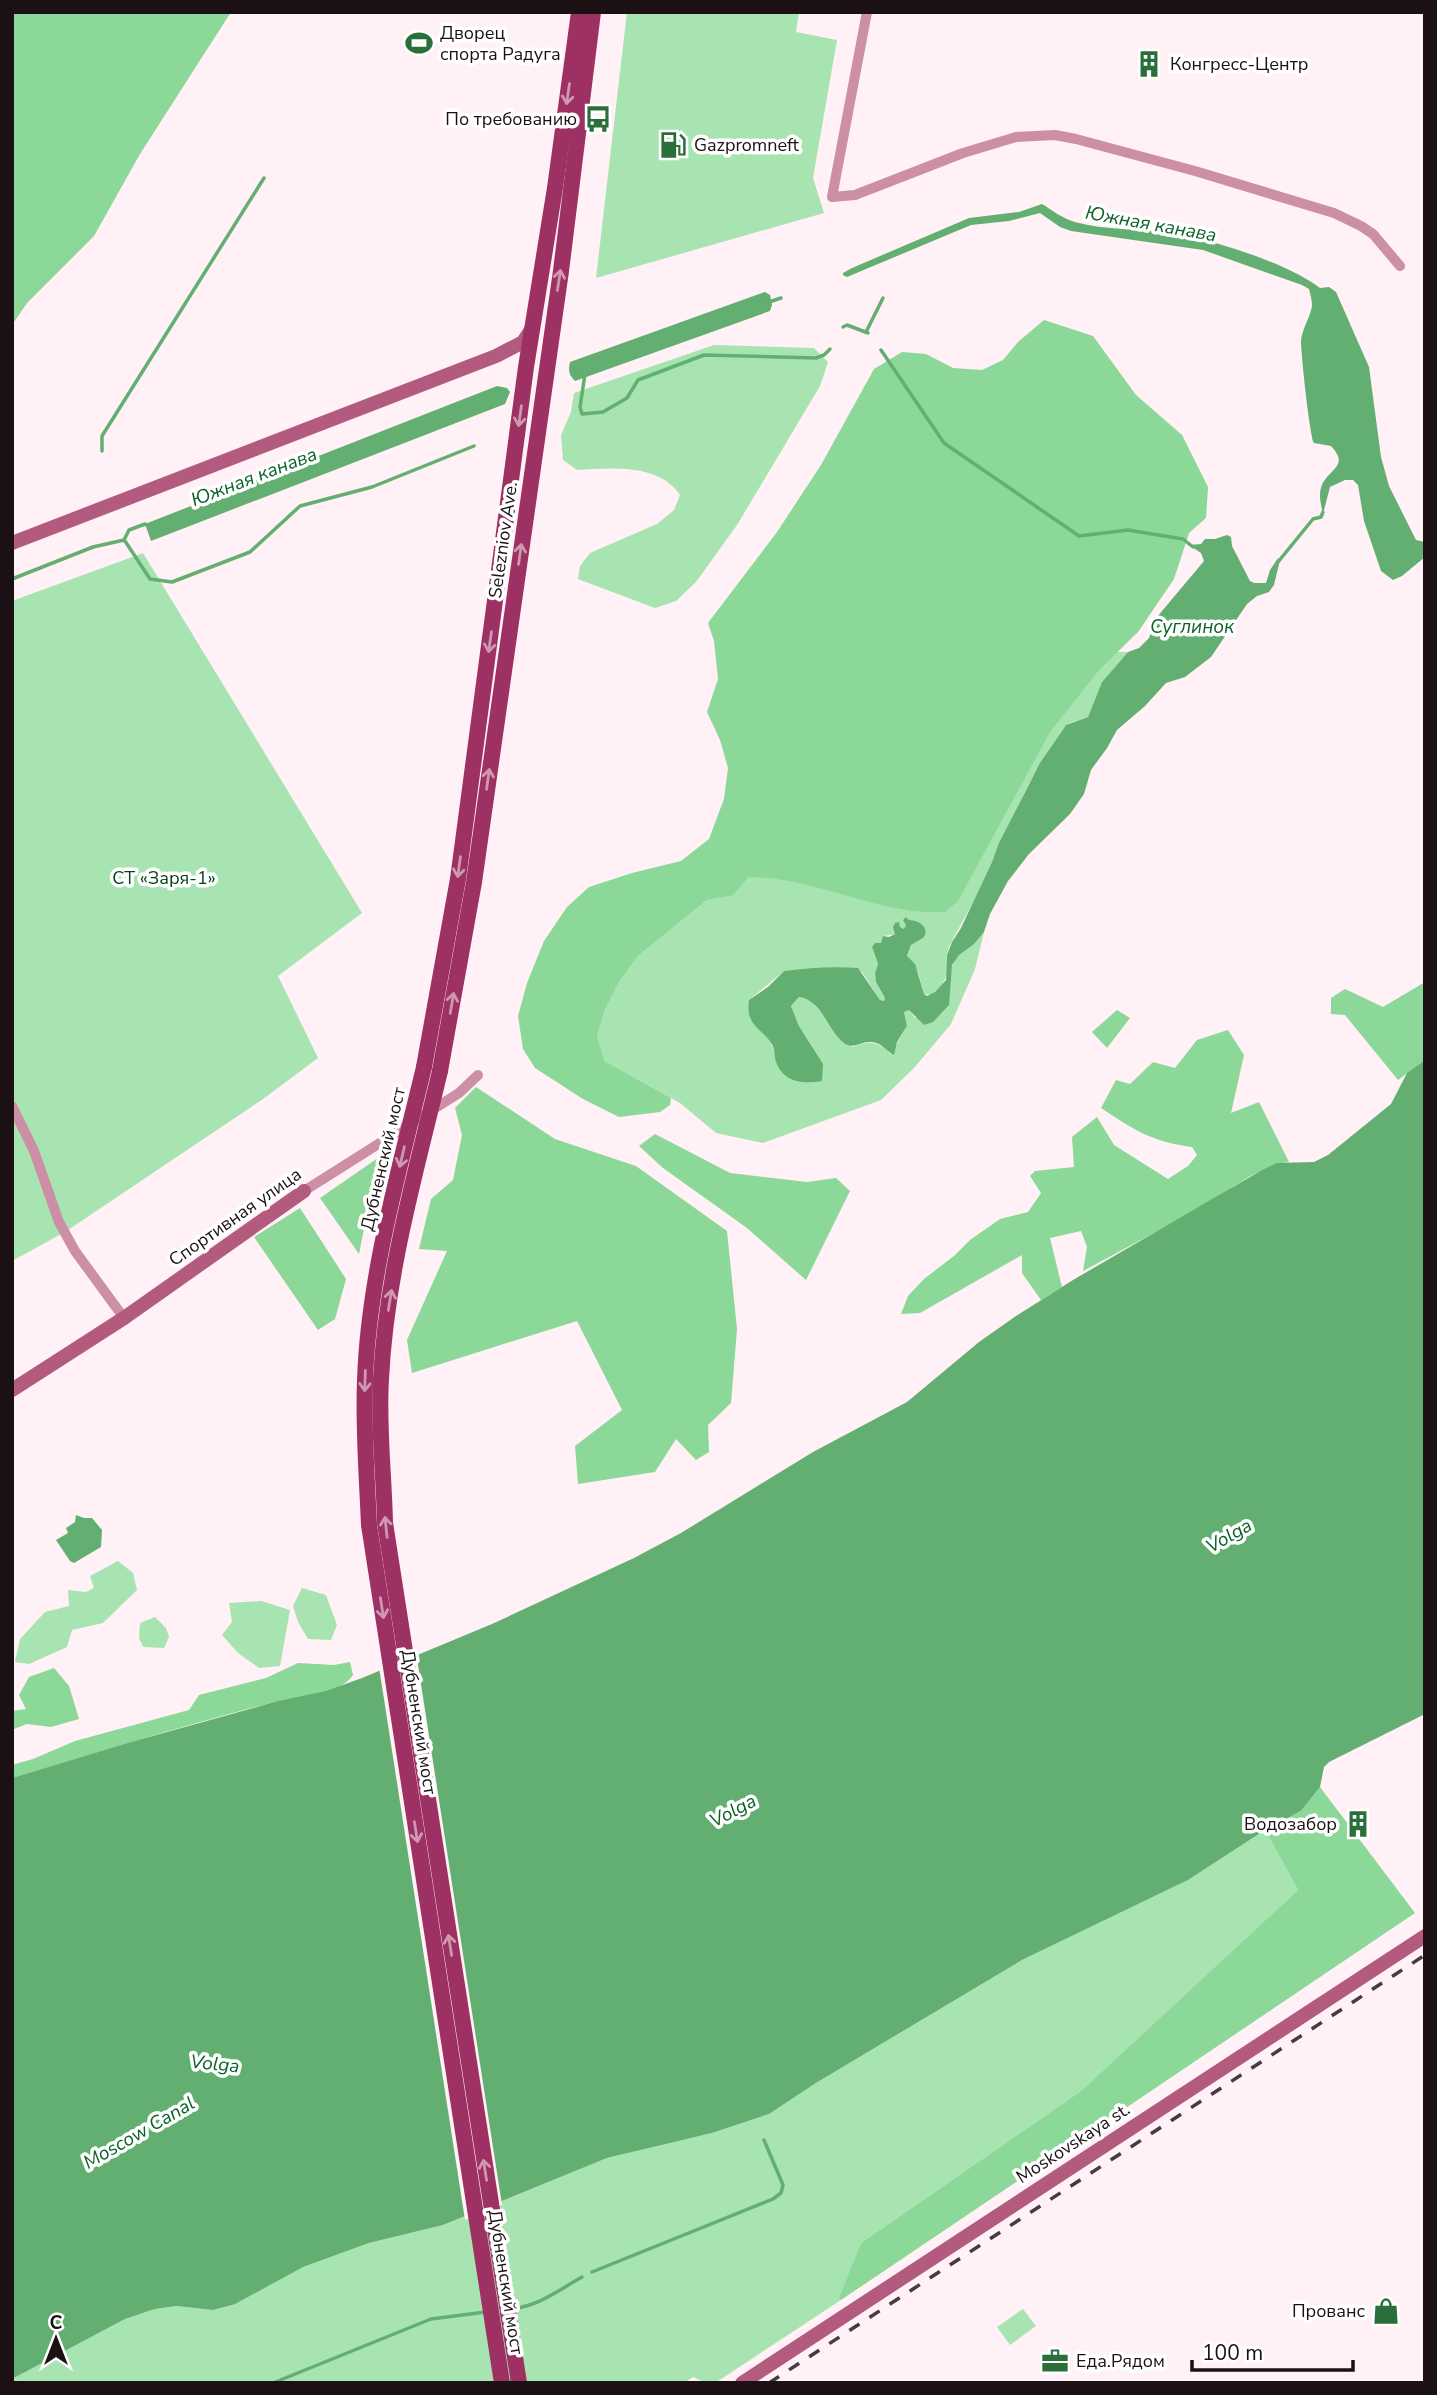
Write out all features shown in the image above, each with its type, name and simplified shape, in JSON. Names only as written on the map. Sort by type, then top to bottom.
[{"type":"main road","name":"Selezniov Ave.","points":[[432,1069],[526,367],[555,188],[579,12]]},
{"type":"main road","name":"Selezniov Ave.","points":[[432,1069],[474,882],[561,271],[593,12]]},
{"type":"main road","points":[[12,543],[502,354],[523,342],[532,328]]},
{"type":"main road","points":[[502,354],[511,354],[526,367]]},
{"type":"main road","name":"Дубненский мост","points":[[432,1069],[386,1227],[373,1303],[365,1380],[369,1525],[502,2383]]},
{"type":"main road","name":"Дубненский мост","points":[[432,1069],[389,1306],[381,1380],[385,1522],[519,2383]]},
{"type":"main road","name":"Спортивная улица","points":[[12,1390],[124,1318],[304,1191]]},
{"type":"main road","name":"Moskovskaya st.","points":[[742,2383],[1425,1936]]},
{"type":"street","points":[[867,12],[832,197],[855,195],[963,153],[1016,137],[1055,135],[1195,171],[1334,213],[1373,234],[1399,266]]},
{"type":"street","name":"Спортивная улица","points":[[304,1191],[459,1093],[478,1075]]},
{"type":"street","points":[[12,1106],[34,1152],[59,1222],[75,1251],[124,1318]]},
{"type":"green space","points":[[627,12],[799,12],[796,32],[837,40],[813,178],[824,213],[596,278]]},
{"type":"green space","points":[[714,345],[814,348],[828,362],[820,386],[737,525],[696,582],[676,601],[655,608],[578,579],[580,566],[590,553],[657,524],[674,510],[680,495],[660,477],[647,472],[619,469],[577,470],[563,460],[561,435],[571,412],[574,393]]},
{"type":"green space","name":"СТ «Заря-1»","points":[[143,553],[362,913],[278,976],[318,1058],[263,1099],[65,1232],[12,1261],[12,601]]},
{"type":"green space","points":[[1043,651],[1128,652],[1102,682],[1088,717],[1064,727],[1033,777],[951,943],[946,976],[939,988],[931,995],[924,994],[918,972],[907,957],[911,945],[923,938],[912,920],[909,920],[904,929],[900,927],[895,934],[884,936],[881,944],[872,947],[878,964],[876,982],[884,1001],[880,1000],[862,972],[853,968],[784,971],[749,1000],[773,1047],[777,1064],[812,1046],[799,1026],[791,1006],[799,997],[811,1001],[852,1047],[873,1043],[882,1046],[891,1054],[907,1026],[904,1012],[909,1009],[915,1018],[949,1004],[950,978],[955,960],[984,932],[975,969],[951,1024],[914,1068],[881,1100],[763,1143],[716,1133],[680,1103],[605,1061],[597,1037],[604,1012],[618,984],[638,956],[707,900],[733,894],[782,843]]},
{"type":"green space","points":[[118,1561],[133,1573],[137,1590],[103,1623],[72,1630],[67,1647],[29,1664],[15,1662],[20,1639],[45,1612],[69,1606],[68,1590],[86,1592],[94,1588],[90,1576]]},
{"type":"green space","points":[[302,1588],[326,1595],[337,1625],[331,1640],[308,1639],[298,1622],[293,1606]]},
{"type":"green space","points":[[261,1601],[290,1610],[280,1666],[259,1668],[238,1653],[222,1635],[232,1622],[229,1603]]},
{"type":"green space","points":[[155,1617],[166,1628],[169,1637],[164,1648],[143,1647],[139,1638],[140,1623]]},
{"type":"green space","points":[[1265,1830],[1298,1890],[1081,2091],[861,2243],[841,2300],[715,2383],[706,2383],[693,2377],[684,2383],[12,2383],[12,2379],[125,2319],[155,2309],[178,2306],[213,2310],[303,2267],[369,2243],[443,2225],[607,2158],[712,2133],[769,2114],[1022,1960],[1188,1880]]},
{"type":"green space","points":[[1023,2309],[1036,2326],[1010,2345],[997,2327]]},
{"type":"shaded area","points":[[12,12],[231,12],[140,154],[94,236],[27,303],[12,325]]},
{"type":"shaded area","points":[[1044,320],[1093,336],[1136,395],[1182,435],[1208,487],[1206,518],[1189,533],[1174,579],[1138,632],[1100,669],[1050,732],[958,901],[945,912],[920,912],[872,903],[799,883],[749,877],[733,895],[707,900],[638,956],[618,984],[604,1012],[597,1037],[605,1061],[671,1098],[670,1105],[660,1112],[619,1117],[583,1099],[535,1068],[523,1049],[518,1016],[527,983],[544,941],[567,907],[589,887],[681,861],[709,839],[724,799],[728,768],[720,740],[707,712],[718,679],[714,641],[708,623],[777,532],[821,465],[874,369],[902,352],[926,354],[953,368],[982,370],[1003,360],[1018,342]]},
{"type":"shaded area","points":[[1425,982],[1425,1060],[1398,1080],[1345,1015],[1331,1014],[1331,998],[1345,989],[1383,1007]]},
{"type":"shaded area","points":[[1117,1010],[1130,1018],[1107,1048],[1092,1032]]},
{"type":"shaded area","points":[[1228,1030],[1244,1055],[1231,1113],[1259,1102],[1289,1162],[1259,1172],[1083,1271],[1087,1247],[1081,1231],[1050,1238],[1062,1287],[1041,1300],[1022,1273],[1022,1255],[920,1313],[901,1314],[908,1296],[970,1240],[1000,1219],[1028,1212],[1041,1193],[1030,1176],[1035,1171],[1074,1167],[1072,1137],[1097,1117],[1114,1145],[1168,1179],[1188,1166],[1197,1155],[1192,1147],[1144,1134],[1101,1108],[1116,1080],[1130,1084],[1153,1062],[1175,1068],[1197,1040]]},
{"type":"shaded area","points":[[476,1087],[555,1139],[636,1166],[727,1231],[737,1329],[731,1403],[708,1425],[709,1452],[696,1460],[676,1439],[655,1472],[578,1484],[575,1446],[622,1410],[577,1321],[412,1373],[407,1340],[447,1251],[419,1249],[431,1199],[453,1180],[462,1135],[455,1108]]},
{"type":"shaded area","points":[[655,1134],[730,1173],[807,1182],[836,1178],[850,1191],[806,1280],[747,1228],[663,1168],[639,1146]]},
{"type":"shaded area","points":[[378,1158],[359,1254],[320,1198]]},
{"type":"shaded area","points":[[300,1208],[346,1279],[335,1319],[318,1330],[254,1237]]},
{"type":"shaded area","points":[[350,1662],[353,1675],[347,1682],[329,1691],[212,1719],[12,1778],[12,1765],[75,1741],[189,1710],[199,1695],[266,1678],[298,1663],[334,1665]]},
{"type":"shaded area","points":[[54,1668],[69,1686],[79,1719],[51,1727],[27,1724],[14,1729],[12,1735],[12,1711],[26,1709],[19,1695],[29,1677]]},
{"type":"shaded area","points":[[1320,1787],[1415,1913],[841,2300],[839,2298],[861,2243],[1081,2091],[1298,1890],[1265,1830],[1301,1811]]},
{"type":"water","points":[[1042,204],[1066,219],[1087,225],[1170,233],[1227,246],[1289,270],[1320,288],[1329,287],[1336,292],[1369,367],[1381,457],[1389,486],[1416,540],[1425,542],[1425,557],[1393,580],[1381,571],[1364,521],[1358,485],[1353,480],[1345,480],[1330,487],[1323,514],[1321,488],[1339,458],[1331,446],[1314,443],[1312,437],[1301,341],[1312,303],[1309,289],[1302,285],[1203,250],[1071,231],[1040,213],[1009,221],[971,225],[847,277],[843,275],[852,268],[969,218],[1019,212]]},
{"type":"water","points":[[765,292],[770,295],[770,311],[575,381],[570,375],[570,362]]},
{"type":"water","points":[[497,386],[507,388],[510,392],[505,404],[151,541],[145,524]]},
{"type":"water","name":"Суглинок","points":[[1227,535],[1231,537],[1232,546],[1250,581],[1254,583],[1266,583],[1270,570],[1278,558],[1280,560],[1274,585],[1269,592],[1257,596],[1247,604],[1211,657],[1185,677],[1166,683],[1117,730],[1091,770],[1084,794],[1070,814],[1029,854],[1008,881],[990,914],[984,932],[952,965],[949,1005],[933,1022],[924,1025],[909,1010],[904,1012],[907,1026],[897,1042],[894,1055],[875,1042],[847,1045],[814,1004],[799,997],[791,1006],[799,1026],[823,1064],[822,1081],[801,1082],[784,1074],[776,1062],[773,1046],[752,1021],[748,1009],[749,1000],[768,987],[784,971],[840,967],[858,968],[880,1000],[884,1001],[876,982],[878,964],[872,947],[875,943],[881,943],[883,936],[895,934],[895,923],[899,922],[904,929],[906,925],[903,920],[906,917],[924,927],[923,938],[911,945],[907,956],[915,964],[924,994],[927,996],[935,992],[946,980],[947,955],[952,942],[1040,763],[1066,725],[1088,717],[1102,682],[1128,652],[1139,648],[1149,638],[1157,617],[1204,561],[1201,553],[1189,545]]},
{"type":"water","points":[[1425,1060],[1425,1714],[1329,1762],[1324,1767],[1320,1787],[1301,1811],[1265,1830],[1188,1880],[1022,1960],[769,2114],[712,2133],[607,2158],[443,2225],[369,2243],[303,2267],[235,2304],[213,2310],[177,2306],[155,2309],[125,2319],[12,2379],[12,1778],[278,1701],[326,1691],[492,1624],[634,1558],[681,1533],[813,1452],[907,1402],[979,1342],[1016,1316],[1262,1170],[1277,1163],[1314,1162],[1328,1155],[1391,1104],[1407,1073]]},
{"type":"water","points":[[76,1515],[92,1518],[102,1530],[101,1547],[74,1563],[56,1540],[68,1533],[66,1528],[75,1522]]},
{"type":"pier","points":[[416,1652],[502,2205],[465,2220],[379,1667]]},
{"type":"waterway","points":[[102,451],[102,436],[264,178]]},
{"type":"waterway","name":"Южная канава","points":[[769,302],[781,298]]},
{"type":"waterway","points":[[866,332],[883,298]]},
{"type":"waterway","points":[[843,327],[847,325],[868,333]]},
{"type":"waterway","points":[[585,374],[580,407],[582,414],[603,412],[627,398],[638,380],[704,355],[816,358],[830,349]]},
{"type":"waterway","points":[[881,350],[944,443],[1079,536],[1128,530],[1183,539],[1193,547]]},
{"type":"waterway","points":[[125,541],[150,579],[172,582],[250,552],[300,506],[372,487],[474,446]]},
{"type":"waterway","points":[[1278,562],[1313,519],[1321,517],[1323,512]]},
{"type":"waterway","name":"Южная канава","points":[[12,579],[93,547],[124,540],[129,530],[145,524],[149,526]]},
{"type":"waterway","points":[[592,2272],[773,2199],[781,2193],[783,2185],[764,2140]]},
{"type":"waterway","points":[[511,2309],[539,2301],[582,2277]]},
{"type":"waterway","points":[[273,2383],[431,2319],[486,2312]]},
{"type":"railway","points":[[769,2383],[1425,1955]]},
{"type":"place","name":"Дворец спорта Радуга","points":[[419,43]]},
{"type":"place","name":"Конгресс-Центр","points":[[1149,64]]},
{"type":"place","name":"По требованию","points":[[598,119]]},
{"type":"place","name":"Gazpromneft","points":[[673,145]]},
{"type":"place","name":"Водозабор","points":[[1358,1824]]},
{"type":"place","name":"Прованс","points":[[1386,2311]]},
{"type":"place","name":"Еда.Рядом","points":[[1055,2361]]},
{"type":"water label","name":"Volga","points":[[1229,1536]]},
{"type":"water label","name":"Volga","points":[[733,1811]]},
{"type":"water label","name":"Volga","points":[[215,2064]]},
{"type":"water label","name":"Moscow Canal","points":[[139,2133]]}]
